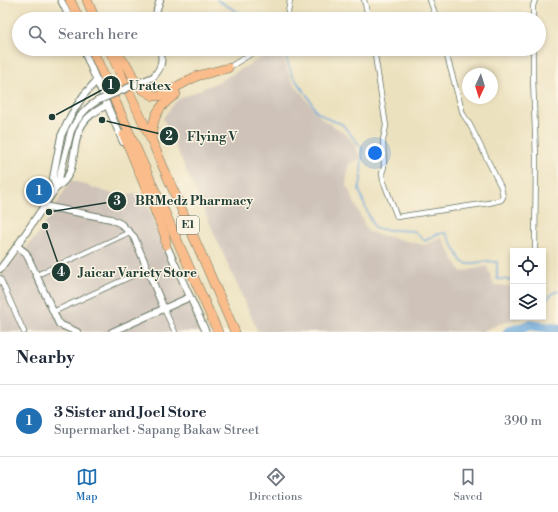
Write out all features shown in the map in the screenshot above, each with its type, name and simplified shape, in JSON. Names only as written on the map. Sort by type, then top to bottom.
[{"type":"highway","points":[[70,0],[76,12]]},
{"type":"highway","points":[[87,0],[93,12]]},
{"type":"highway","name":"E1","points":[[95,56],[218,332]]},
{"type":"highway","name":"E1","points":[[112,56],[236,332]]},
{"type":"highway","points":[[119,56],[142,89],[154,96],[166,94],[197,76],[228,68]]},
{"type":"highway","points":[[151,140],[156,115],[166,100],[186,87],[228,68]]},
{"type":"highway","points":[[119,111],[122,131],[165,235],[166,245]]},
{"type":"street","points":[[61,0],[67,12]]},
{"type":"street","points":[[157,12],[160,0]]},
{"type":"street","points":[[288,12],[290,0]]},
{"type":"street","points":[[364,0],[367,12]]},
{"type":"street","points":[[430,0],[434,12]]},
{"type":"street","points":[[533,12],[535,0]]},
{"type":"street","points":[[86,56],[166,245],[206,332]]},
{"type":"street","points":[[0,269],[56,188],[74,124],[87,107],[97,101],[153,77],[161,67],[161,56]]},
{"type":"street","points":[[228,68],[248,56]]},
{"type":"street","points":[[375,56],[386,126],[383,140],[384,167],[382,173],[383,180],[397,217],[489,203],[501,200],[503,197],[501,186],[463,114],[447,56]]},
{"type":"street","points":[[533,56],[536,157],[535,248]]},
{"type":"street","points":[[56,188],[53,178],[60,136],[75,108],[97,80]]},
{"type":"street","points":[[56,188],[65,182],[70,173],[79,130],[83,123],[90,115],[107,105]]},
{"type":"street","points":[[44,206],[111,219],[121,224],[130,232],[134,237],[175,332]]},
{"type":"street","points":[[37,274],[130,232]]},
{"type":"street","points":[[17,246],[26,252],[59,324],[77,332]]},
{"type":"street","points":[[53,312],[147,269]]},
{"type":"street","points":[[0,278],[24,332]]},
{"type":"street","points":[[112,332],[190,297]]},
{"type":"shaded area","points":[[265,56],[282,56],[291,80],[322,119],[346,134],[354,143],[360,159],[349,164],[346,184],[368,232],[424,245],[442,238],[461,272],[487,266],[494,285],[510,286],[510,320],[513,320],[481,332],[258,332],[163,118],[177,100],[220,81]]},
{"type":"shaded area","points":[[71,180],[118,196],[142,193],[203,332],[0,332],[0,277],[40,232]]},
{"type":"waterway","points":[[217,0],[238,12]]},
{"type":"waterway","points":[[285,56],[292,75],[309,98],[316,111],[328,119],[342,124],[362,148],[361,181],[359,189],[375,229],[414,231],[425,241],[437,234],[446,233],[462,262],[468,264],[487,261],[497,262],[497,279],[510,280]]},
{"type":"waterway","points":[[546,300],[558,291]]},
{"type":"waterway","points":[[508,332],[530,325],[558,329]]},
{"type":"place","name":"Uratex","points":[[52,117]]},
{"type":"place","name":"Flying V","points":[[102,120]]},
{"type":"place","name":"3 Sister and Joel Store","points":[[39,191]]},
{"type":"place","name":"BRMedz Pharmacy","points":[[49,212]]},
{"type":"place","name":"Jaicar Variety Store","points":[[45,226]]}]
